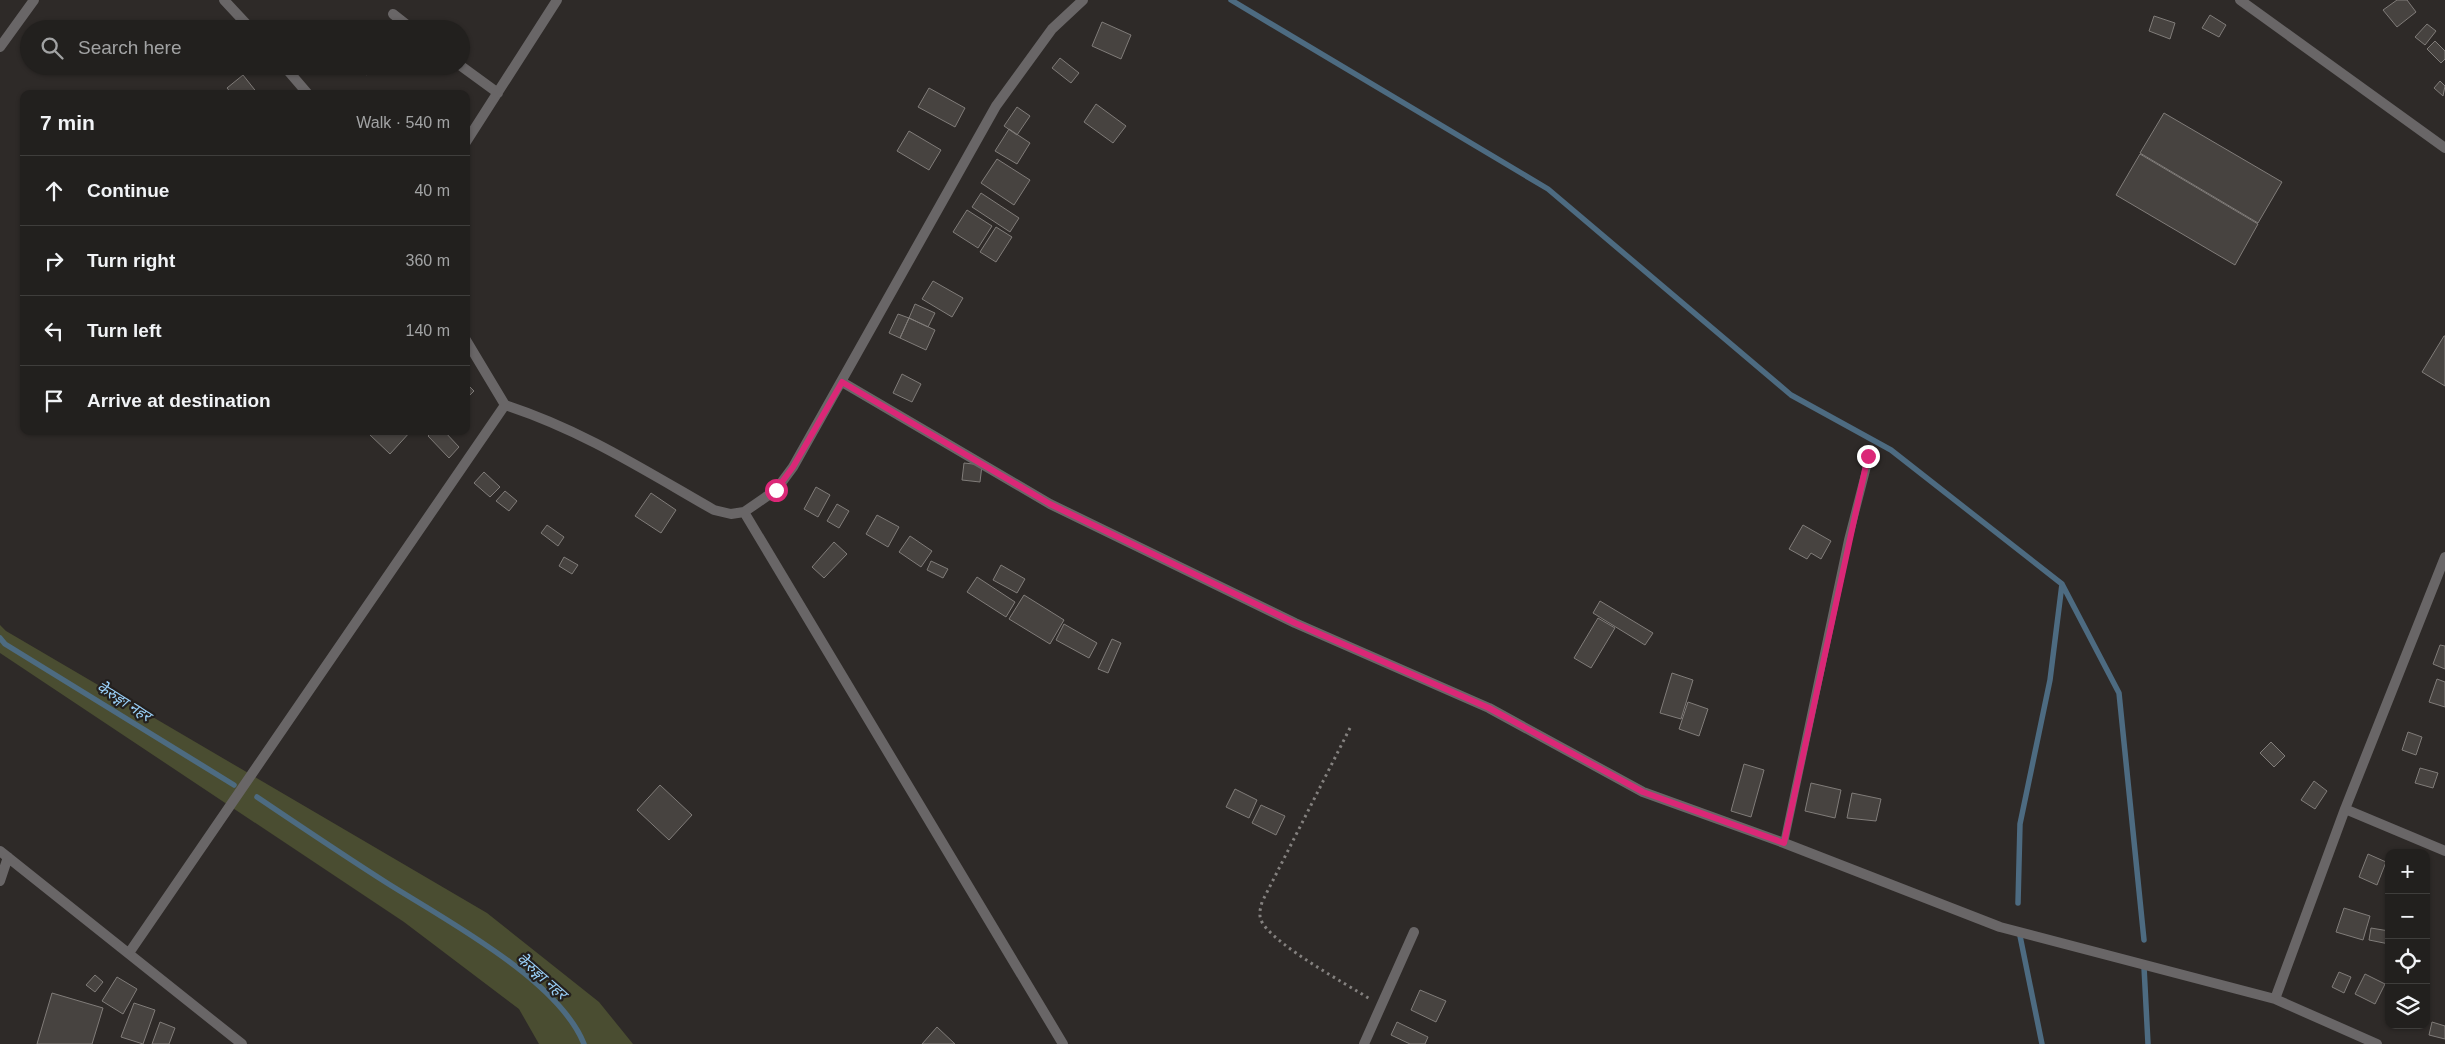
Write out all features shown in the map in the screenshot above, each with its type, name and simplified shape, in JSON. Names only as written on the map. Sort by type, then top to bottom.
[{"type":"street","points":[[0,47],[34,0]]},
{"type":"street","points":[[224,0],[243,20]]},
{"type":"street","points":[[470,136],[557,0]]},
{"type":"street","points":[[470,347],[505,405],[545,418],[584,436],[714,510],[732,514],[744,512],[776,490],[788,474],[842,382],[996,106],[1052,29],[1083,0]]},
{"type":"street","points":[[2240,0],[2445,148]]},
{"type":"street","points":[[393,14],[401,20]]},
{"type":"street","points":[[470,73],[498,93]]},
{"type":"street","points":[[292,75],[305,90]]},
{"type":"street","points":[[842,382],[1050,504],[1269,611],[1489,708],[1643,792],[1784,843],[2000,928],[2275,999],[2377,1044]]},
{"type":"street","points":[[129,954],[505,405]]},
{"type":"street","points":[[744,512],[1063,1044]]},
{"type":"street","points":[[2275,999],[2345,809],[2445,557]]},
{"type":"street","points":[[2345,809],[2445,851]]},
{"type":"street","points":[[4,854],[242,1044]]},
{"type":"street","points":[[0,881],[4,854]]},
{"type":"street","points":[[1364,1044],[1414,932]]},
{"type":"lane","points":[[1784,843],[1848,540],[1871,451]]},
{"type":"path","points":[[1350,728],[1266,893],[1259,912],[1262,923],[1277,940],[1381,1006]]},
{"type":"green space","points":[[0,625],[6,631],[487,913],[599,1002],[633,1044],[539,1044],[519,1009],[404,922],[0,653]]},
{"type":"building","points":[[2397,0],[2407,0],[2416,12],[2397,27],[2383,10]]},
{"type":"building","points":[[2210,15],[2226,25],[2219,37],[2202,28]]},
{"type":"building","points":[[2154,16],[2175,23],[2170,39],[2149,31]]},
{"type":"building","points":[[1102,22],[1131,35],[1121,59],[1092,46]]},
{"type":"building","points":[[2427,24],[2436,31],[2425,45],[2415,37]]},
{"type":"building","points":[[2435,41],[2445,51],[2445,59],[2441,63],[2427,49]]},
{"type":"building","points":[[1060,58],[1079,73],[1071,83],[1052,68]]},
{"type":"building","points":[[243,75],[255,90],[229,90],[227,88]]},
{"type":"building","points":[[2440,81],[2445,86],[2443,96],[2434,88]]},
{"type":"building","points":[[929,88],[965,108],[955,127],[918,107]]},
{"type":"building","points":[[1096,104],[1126,126],[1113,143],[1084,122]]},
{"type":"building","points":[[1017,107],[1030,116],[1017,135],[1004,126]]},
{"type":"building","points":[[2164,113],[2282,182],[2258,223],[2140,153]]},
{"type":"building","points":[[1009,129],[1030,143],[1017,164],[995,151]]},
{"type":"building","points":[[909,131],[941,150],[929,170],[897,151]]},
{"type":"building","points":[[2140,154],[2258,224],[2235,265],[2116,195]]},
{"type":"building","points":[[997,159],[1030,180],[1014,205],[981,183]]},
{"type":"building","points":[[981,193],[1019,218],[1010,232],[972,207]]},
{"type":"building","points":[[967,210],[992,226],[978,248],[953,232]]},
{"type":"building","points":[[996,227],[1012,237],[996,262],[980,252]]},
{"type":"building","points":[[933,281],[963,298],[952,317],[922,299]]},
{"type":"building","points":[[915,304],[935,313],[928,327],[909,318]]},
{"type":"building","points":[[898,314],[909,318],[900,338],[889,333]]},
{"type":"building","points":[[909,318],[935,330],[926,350],[900,338]]},
{"type":"building","points":[[2445,336],[2445,386],[2422,372]]},
{"type":"building","points":[[902,374],[921,384],[912,402],[893,393]]},
{"type":"building","points":[[470,387],[474,391],[470,395]]},
{"type":"building","points":[[370,435],[407,435],[390,454]]},
{"type":"building","points":[[448,435],[459,447],[449,458],[428,436]]},
{"type":"building","points":[[964,463],[982,465],[980,482],[962,480]]},
{"type":"building","points":[[484,472],[500,487],[490,497],[474,483]]},
{"type":"building","points":[[816,487],[830,495],[818,517],[804,509]]},
{"type":"building","points":[[505,491],[517,501],[509,511],[496,501]]},
{"type":"building","points":[[651,493],[676,510],[661,533],[635,516]]},
{"type":"building","points":[[837,504],[849,511],[839,528],[827,521]]},
{"type":"building","points":[[877,515],[899,527],[888,547],[866,534]]},
{"type":"building","points":[[547,525],[564,537],[558,546],[541,533]]},
{"type":"building","points":[[1803,525],[1831,541],[1821,559],[1811,553],[1807,559],[1789,549]]},
{"type":"building","points":[[910,536],[932,551],[921,567],[899,552]]},
{"type":"building","points":[[834,542],[847,554],[824,578],[812,567]]},
{"type":"building","points":[[564,557],[578,565],[572,574],[559,566]]},
{"type":"building","points":[[931,561],[948,569],[943,578],[927,570]]},
{"type":"building","points":[[1001,565],[1025,579],[1017,593],[993,580]]},
{"type":"building","points":[[977,577],[1015,602],[1006,617],[967,592]]},
{"type":"building","points":[[1024,595],[1064,620],[1050,644],[1009,619]]},
{"type":"building","points":[[1600,601],[1653,633],[1645,645],[1593,613]]},
{"type":"building","points":[[1598,618],[1615,628],[1591,668],[1574,658]]},
{"type":"building","points":[[1064,624],[1097,643],[1089,658],[1056,640]]},
{"type":"building","points":[[1112,639],[1121,643],[1108,673],[1098,669]]},
{"type":"building","points":[[2440,645],[2445,646],[2445,669],[2433,664]]},
{"type":"building","points":[[1672,673],[1693,680],[1681,719],[1660,713]]},
{"type":"building","points":[[2437,679],[2445,682],[2445,707],[2429,702]]},
{"type":"building","points":[[1688,702],[1708,709],[1699,736],[1679,729]]},
{"type":"building","points":[[2408,732],[2422,737],[2416,755],[2402,750]]},
{"type":"building","points":[[2271,742],[2285,756],[2274,767],[2260,753]]},
{"type":"building","points":[[1744,764],[1764,770],[1751,817],[1731,811]]},
{"type":"building","points":[[2420,768],[2438,773],[2433,788],[2415,783]]},
{"type":"building","points":[[2314,781],[2327,791],[2315,809],[2301,800]]},
{"type":"building","points":[[1811,783],[1841,790],[1835,818],[1805,811]]},
{"type":"building","points":[[660,785],[692,815],[669,840],[637,810]]},
{"type":"building","points":[[1235,789],[1257,800],[1249,818],[1226,807]]},
{"type":"building","points":[[1852,793],[1881,799],[1876,821],[1847,818]]},
{"type":"building","points":[[1261,805],[1285,816],[1276,835],[1252,823]]},
{"type":"building","points":[[2368,854],[2385,862],[2377,885],[2359,877]]},
{"type":"building","points":[[2344,908],[2370,916],[2363,940],[2336,932]]},
{"type":"building","points":[[2371,928],[2385,930],[2385,943],[2369,940]]},
{"type":"building","points":[[2339,972],[2351,977],[2344,993],[2332,987]]},
{"type":"building","points":[[2365,974],[2385,984],[2375,1004],[2355,994]]},
{"type":"building","points":[[95,975],[103,982],[95,992],[86,985]]},
{"type":"building","points":[[117,977],[137,989],[123,1014],[102,1001]]},
{"type":"building","points":[[1420,990],[1446,1001],[1436,1022],[1411,1010]]},
{"type":"building","points":[[52,993],[103,1008],[92,1044],[37,1044]]},
{"type":"building","points":[[134,1003],[155,1010],[143,1044],[121,1037]]},
{"type":"building","points":[[160,1022],[175,1028],[169,1044],[152,1044]]},
{"type":"building","points":[[1397,1022],[1428,1037],[1425,1044],[1410,1044],[1391,1035]]},
{"type":"building","points":[[2432,1022],[2445,1026],[2445,1039],[2429,1035]]},
{"type":"building","points":[[937,1027],[955,1044],[922,1044]]},
{"type":"waterway","points":[[1231,0],[1548,189],[1791,395],[1891,450],[2062,584],[2119,693],[2144,940]]},
{"type":"waterway","points":[[2018,903],[2020,824],[2050,680],[2062,584]]},
{"type":"waterway","name":"केेरुङ्गा नहर","points":[[0,638],[5,644],[234,785]]},
{"type":"waterway","points":[[257,797],[468,933],[526,974],[551,997],[571,1020],[584,1044]]},
{"type":"waterway","points":[[2019,931],[2042,1044]]},
{"type":"waterway","points":[[2144,967],[2148,1044]]},
{"type":"route","points":[[776,490],[793,467],[842,382],[1050,504],[1295,623],[1489,708],[1643,792],[1784,843],[1848,540],[1868,456]]}]
